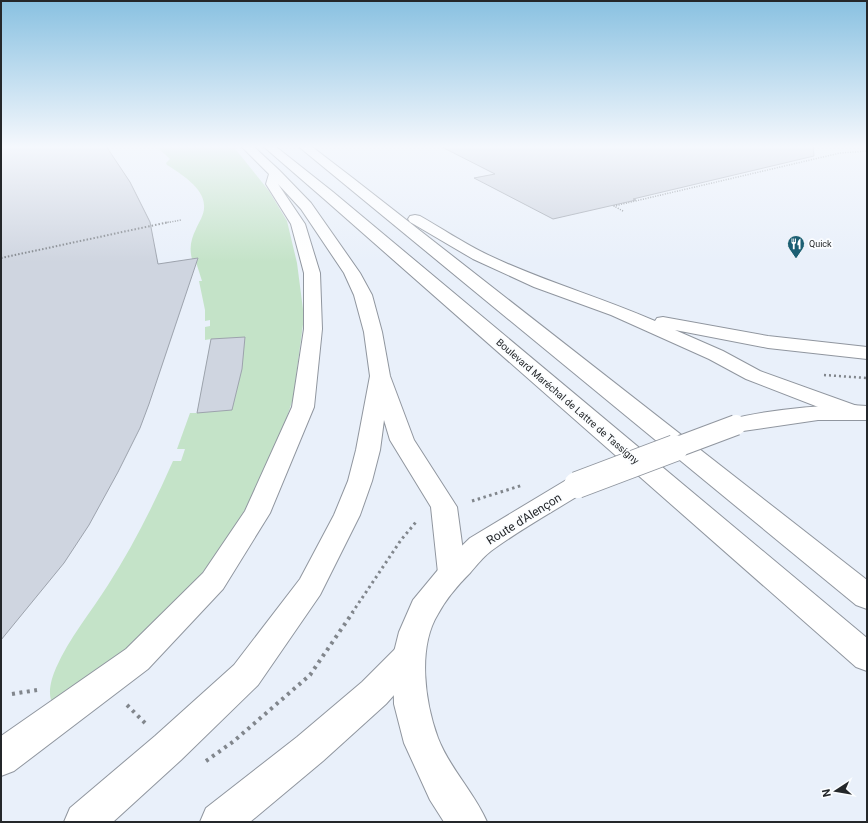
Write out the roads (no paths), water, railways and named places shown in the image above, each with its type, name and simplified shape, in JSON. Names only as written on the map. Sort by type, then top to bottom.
[{"type":"main road","points":[[1,758],[137,659],[212,581],[257,513],[302,407],[313,329],[312,273],[298,224],[272,184]]},
{"type":"main road","points":[[290,184],[352,273],[363,295],[373,332],[380,376],[402,440],[444,507],[452,573]]},
{"type":"main road","name":"Boulevard Maréchal de Lattre de Tassigny","points":[[307,184],[352,216],[867,657]]},
{"type":"main road","points":[[353,184],[867,597]]},
{"type":"main road","points":[[369,184],[420,223],[478,256],[540,283],[617,312],[716,355],[752,375],[860,413]]},
{"type":"main road","points":[[617,312],[768,342],[867,353]]},
{"type":"main road","points":[[84,822],[168,748],[246,675],[310,587],[347,515],[360,481],[368,450],[380,376]]},
{"type":"main road","name":"Route d'Alençon","points":[[467,822],[443,787],[422,743],[411,704],[409,656],[415,632],[424,608],[452,573],[480,545],[578,485],[736,425],[815,413],[860,413]]},
{"type":"main road","points":[[220,822],[374,693],[409,656]]},
{"type":"place","name":"Quick","points":[[796,259]]}]
